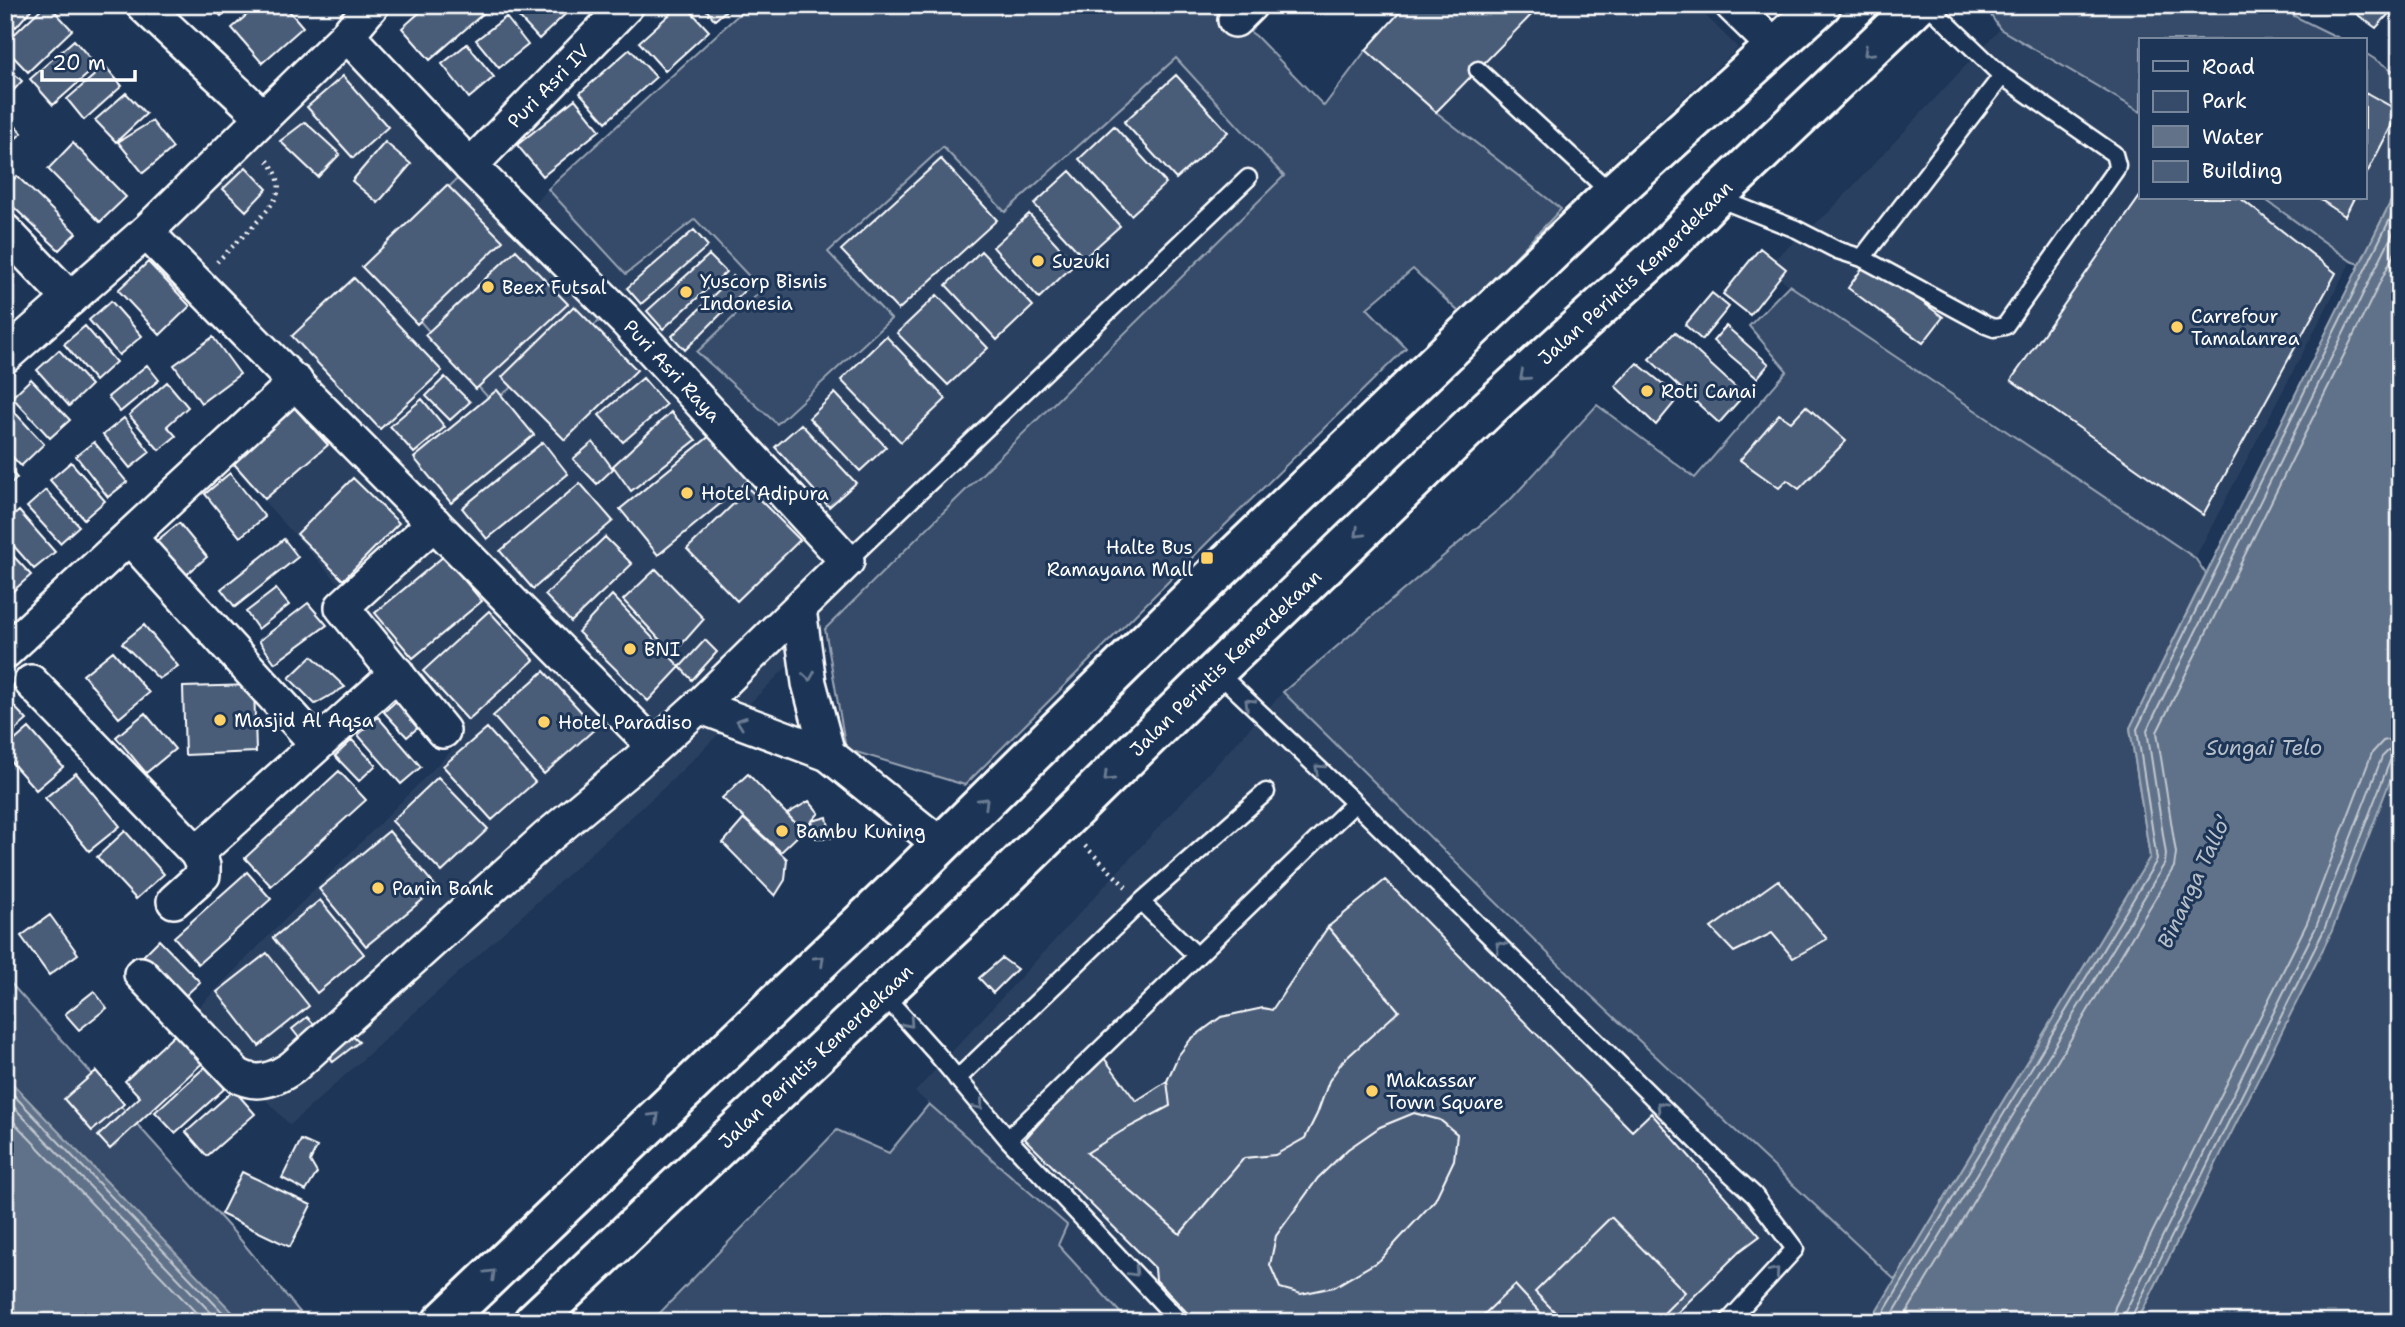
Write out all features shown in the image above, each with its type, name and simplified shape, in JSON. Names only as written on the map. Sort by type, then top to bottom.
[{"type":"highway","points":[[442,1322],[941,845],[1196,593],[1612,194],[1821,5]]},
{"type":"highway","name":"Jalan Perintis Kemerdekaan","points":[[533,1322],[1063,822],[1480,417],[1662,251],[1917,5]]},
{"type":"street","points":[[143,5],[256,124]]},
{"type":"street","points":[[5,356],[146,232],[347,35],[372,5]]},
{"type":"street","name":"Puri Asri IV","points":[[470,166],[627,5]]},
{"type":"street","points":[[1732,5],[1776,48]]},
{"type":"street","name":"Puri Asri Raya","points":[[347,35],[470,166],[626,321],[847,561]]},
{"type":"street","points":[[5,231],[70,299]]},
{"type":"street","points":[[146,232],[654,746]]},
{"type":"street","points":[[5,652],[296,382]]},
{"type":"street","points":[[435,523],[342,607],[443,731]]},
{"type":"street","points":[[130,538],[317,744]]},
{"type":"street","points":[[141,974],[237,1075],[245,1080],[275,1080],[293,1067],[547,838],[699,706],[847,561]]},
{"type":"street","points":[[799,608],[809,683],[828,754]]},
{"type":"street","points":[[197,853],[397,673]]},
{"type":"street","points":[[31,682],[197,853],[204,866],[203,875],[174,901]]},
{"type":"street","points":[[699,706],[828,754],[941,845]]},
{"type":"lane","points":[[1715,197],[1862,258],[1994,328],[2005,326],[2117,165],[2114,154],[2002,76],[1928,5]]},
{"type":"lane","points":[[1478,70],[1612,194]]},
{"type":"lane","points":[[1862,258],[2002,76]]},
{"type":"lane","points":[[847,561],[1248,178]]},
{"type":"lane","points":[[1216,671],[1356,803],[1754,1195],[1795,1249],[1728,1322]]},
{"type":"lane","points":[[957,1079],[1141,902],[1266,792]]},
{"type":"lane","points":[[1008,1139],[1356,803]]},
{"type":"lane","points":[[1141,902],[1196,956]]},
{"type":"lane","points":[[882,993],[1008,1139],[1180,1322]]},
{"type":"path","points":[[197,283],[275,201],[279,184],[277,173],[256,124]]},
{"type":"path","points":[[1063,822],[1141,902]]},
{"type":"shaded area","points":[[1406,5],[1695,5],[1738,48],[1561,209],[1436,112],[1366,50]]},
{"type":"shaded area","points":[[345,18],[529,210],[548,189],[625,274],[695,218],[763,290],[828,252],[943,146],[1166,66],[1176,57],[1285,176],[668,784],[290,1125],[187,1019],[455,747],[367,615],[225,458],[288,400],[127,229]]},
{"type":"shaded area","points":[[2000,29],[2139,111],[2139,200],[2266,200],[2351,261],[2195,558],[1764,268],[1829,212]]},
{"type":"shaded area","points":[[1283,692],[1585,990],[1895,1280],[1870,1322],[1125,1322],[1125,1318],[1058,1244],[1067,1225],[915,1092]]},
{"type":"green space","points":[[749,5],[1213,5],[1256,36],[1324,106],[1366,50],[1436,112],[1561,209],[1461,314],[1413,269],[1367,308],[1406,348],[965,785],[846,749],[825,629],[1284,176],[1176,58],[1005,212],[943,147],[828,252],[891,319],[777,424],[697,352],[762,290],[695,219],[626,274],[548,189]]},
{"type":"green space","points":[[1999,5],[2283,5],[2294,16],[2339,38],[2139,38],[2139,111],[2000,29],[1990,14]]},
{"type":"green space","points":[[2366,54],[2400,75],[2400,183],[2360,264],[2351,261],[2266,200],[2366,200]]},
{"type":"green space","name":"Beex Futsal","points":[[457,179],[614,310],[492,402],[370,265]]},
{"type":"green space","points":[[1789,285],[2195,558],[2206,574],[2130,728],[2150,857],[1895,1280],[1585,990],[1283,692],[1512,498],[1597,405],[1695,478],[1787,371],[1749,326]]},
{"type":"green space","points":[[2400,753],[2400,1322],[2137,1322],[2326,942]]},
{"type":"green space","points":[[5,977],[239,1238],[308,1322],[193,1322],[5,1113]]},
{"type":"green space","points":[[929,1104],[1067,1225],[1058,1245],[1125,1318],[1125,1322],[651,1322],[837,1130],[889,1153]]},
{"type":"water","name":"Sungai Telo","points":[[2400,183],[2400,755],[2331,933],[2137,1322],[1870,1322],[2150,857],[2130,728]]},
{"type":"water","points":[[5,1076],[242,1322],[5,1322]]},
{"type":"building","points":[[5,5],[35,5],[16,27],[5,18]]},
{"type":"building","points":[[45,5],[49,5],[72,30],[28,72],[5,48],[5,43]]},
{"type":"building","points":[[211,5],[233,5],[221,16]]},
{"type":"building","points":[[258,5],[284,5],[303,27],[262,63],[232,28]]},
{"type":"building","points":[[428,5],[493,5],[430,60],[402,28]]},
{"type":"building","points":[[521,5],[575,5],[539,39],[514,12]]},
{"type":"building","points":[[680,5],[685,5],[709,31],[665,71],[639,42]]},
{"type":"building","points":[[702,5],[732,5],[715,20]]},
{"type":"building","points":[[1406,5],[1541,5],[1436,112],[1366,50]]},
{"type":"building","points":[[2344,5],[2397,5],[2376,28]]},
{"type":"building","points":[[506,17],[528,45],[499,68],[476,40]]},
{"type":"building","points":[[74,40],[97,66],[53,105],[30,79]]},
{"type":"building","points":[[467,44],[494,77],[469,98],[442,64]]},
{"type":"building","points":[[630,49],[656,77],[606,122],[580,93]]},
{"type":"building","points":[[5,65],[22,81],[5,100]]},
{"type":"building","points":[[105,66],[122,86],[84,120],[67,99]]},
{"type":"building","points":[[1176,75],[1228,132],[1176,179],[1124,122]]},
{"type":"building","points":[[343,76],[388,127],[353,158],[307,107]]},
{"type":"building","points":[[126,93],[146,114],[116,142],[95,120]]},
{"type":"building","points":[[2366,93],[2399,111],[2366,175]]},
{"type":"building","points":[[575,99],[600,130],[543,176],[517,145]]},
{"type":"building","points":[[5,115],[22,133],[5,148]]},
{"type":"building","points":[[152,121],[173,148],[143,173],[118,142]]},
{"type":"building","points":[[305,122],[340,154],[318,177],[280,141]]},
{"type":"building","points":[[1114,126],[1166,183],[1131,215],[1079,159]]},
{"type":"building","points":[[385,142],[411,164],[378,203],[352,181]]},
{"type":"building","points":[[73,143],[126,197],[100,222],[48,169]]},
{"type":"building","points":[[941,159],[997,220],[898,310],[841,250]]},
{"type":"building","points":[[246,167],[267,189],[246,211],[223,189]]},
{"type":"building","points":[[1070,171],[1120,226],[1084,258],[1034,204]]},
{"type":"building","points":[[17,176],[76,233],[59,250],[5,199],[5,188]]},
{"type":"building","points":[[447,185],[503,241],[417,324],[362,267]]},
{"type":"building","name":"Carrefour Tamalanrea","points":[[2139,198],[2139,200],[2243,200],[2336,273],[2203,515],[2011,380]]},
{"type":"building","points":[[2321,200],[2353,200],[2345,216]]},
{"type":"building","points":[[1029,214],[1075,264],[1039,298],[993,247]]},
{"type":"building","points":[[694,230],[708,246],[641,304],[627,288]]},
{"type":"building","points":[[5,246],[19,260],[9,269],[15,276],[5,285]]},
{"type":"building","points":[[1760,248],[1786,269],[1750,315],[1723,294]]},
{"type":"building","points":[[516,250],[568,304],[476,389],[425,335]]},
{"type":"building","points":[[981,251],[1033,306],[997,340],[946,285]]},
{"type":"building","name":"Yuscorp Bisnis Indonesia","points":[[709,255],[726,272],[663,329],[647,311]]},
{"type":"building","points":[[148,262],[190,306],[160,335],[118,290]]},
{"type":"building","points":[[1867,262],[1943,317],[1923,343],[1848,288]]},
{"type":"building","points":[[733,276],[746,289],[685,350],[672,336]]},
{"type":"building","points":[[354,278],[442,371],[380,429],[292,336]]},
{"type":"building","points":[[1712,293],[1729,307],[1702,340],[1685,325]]},
{"type":"building","points":[[937,295],[988,348],[948,385],[897,333]]},
{"type":"building","points":[[111,301],[142,336],[119,355],[89,320]]},
{"type":"building","points":[[574,306],[637,370],[565,440],[502,377]]},
{"type":"building","points":[[85,326],[116,362],[95,381],[64,344]]},
{"type":"building","points":[[1726,326],[1769,364],[1757,378],[1713,341]]},
{"type":"building","points":[[1675,332],[1744,395],[1719,423],[1649,359]]},
{"type":"building","points":[[886,336],[946,399],[901,442],[841,380]]},
{"type":"building","points":[[213,337],[240,374],[201,403],[174,365]]},
{"type":"building","points":[[59,350],[91,385],[69,406],[37,370]]},
{"type":"building","name":"Roti Canai","points":[[1637,363],[1679,397],[1656,425],[1615,386]]},
{"type":"building","points":[[147,365],[159,380],[120,412],[108,397]]},
{"type":"building","points":[[445,377],[470,402],[450,420],[426,396]]},
{"type":"building","points":[[643,378],[666,405],[623,442],[599,415]]},
{"type":"building","points":[[31,379],[70,420],[50,438],[12,397]]},
{"type":"building","points":[[167,382],[188,407],[167,426],[176,436],[159,450],[129,415]]},
{"type":"building","points":[[497,390],[534,435],[451,503],[414,458]]},
{"type":"building","points":[[835,393],[886,447],[860,471],[809,418]]},
{"type":"building","points":[[422,399],[445,427],[414,453],[390,426]]},
{"type":"building","points":[[6,403],[44,444],[21,466],[5,449]]},
{"type":"building","points":[[291,404],[328,445],[265,499],[229,458]]},
{"type":"building","points":[[1806,406],[1846,441],[1799,489],[1787,480],[1779,488],[1740,460],[1779,414],[1791,422]]},
{"type":"building","points":[[671,412],[696,440],[631,491],[613,466]]},
{"type":"building","points":[[124,418],[150,452],[130,468],[103,435]]},
{"type":"building","points":[[801,424],[856,483],[829,507],[775,447]]},
{"type":"building","name":"Hotel Adipura","points":[[716,431],[754,476],[658,555],[620,509]]},
{"type":"building","points":[[94,442],[127,482],[108,497],[76,456]]},
{"type":"building","points":[[543,442],[568,474],[487,539],[462,508]]},
{"type":"building","points":[[593,442],[613,469],[597,484],[573,459]]},
{"type":"building","points":[[71,462],[105,501],[84,519],[50,480]]},
{"type":"building","points":[[5,465],[17,478],[5,488]]},
{"type":"building","points":[[230,473],[265,517],[240,537],[205,494]]},
{"type":"building","points":[[353,478],[399,523],[343,580],[297,534]]},
{"type":"building","points":[[580,483],[613,521],[533,589],[500,551]]},
{"type":"building","points":[[749,489],[800,540],[737,601],[687,549]]},
{"type":"building","points":[[46,490],[79,526],[60,543],[27,507]]},
{"type":"building","points":[[19,511],[55,552],[34,569],[5,536],[5,523]]},
{"type":"building","points":[[179,523],[207,557],[176,584],[145,550]]},
{"type":"building","points":[[605,537],[632,564],[571,622],[545,595]]},
{"type":"building","points":[[284,539],[298,557],[235,607],[221,589]]},
{"type":"building","points":[[5,547],[31,575],[12,592],[5,585]]},
{"type":"building","points":[[444,556],[482,601],[413,658],[375,613]]},
{"type":"building","points":[[656,569],[704,619],[673,654],[623,600]]},
{"type":"building","points":[[276,589],[289,605],[258,629],[246,612]]},
{"type":"building","name":"BNI","points":[[612,595],[680,667],[648,701],[578,632]]},
{"type":"building","points":[[308,603],[327,625],[275,663],[259,641]]},
{"type":"building","points":[[489,611],[534,660],[468,720],[423,671]]},
{"type":"building","points":[[144,625],[178,666],[159,679],[122,643]]},
{"type":"building","points":[[705,640],[717,652],[692,680],[680,667]]},
{"type":"building","points":[[113,651],[149,693],[119,718],[83,675]]},
{"type":"building","points":[[312,656],[345,687],[315,704],[289,678]]},
{"type":"building","name":"Hotel Paradiso","points":[[544,671],[596,728],[544,774],[493,716]]},
{"type":"building","name":"Masjid Al Aqsa","points":[[254,685],[256,752],[185,755],[183,687]]},
{"type":"building","points":[[406,692],[429,718],[407,737],[384,712]]},
{"type":"building","points":[[5,697],[27,720],[5,739]]},
{"type":"building","points":[[145,713],[175,749],[146,773],[116,737]]},
{"type":"building","points":[[378,717],[421,767],[401,784],[358,735]]},
{"type":"building","points":[[29,728],[63,767],[36,790],[5,755],[5,749]]},
{"type":"building","points":[[487,728],[535,782],[492,820],[443,766]]},
{"type":"building","points":[[352,740],[376,765],[359,781],[335,756]]},
{"type":"building","points":[[339,771],[366,800],[271,886],[245,858]]},
{"type":"building","points":[[76,773],[120,826],[89,851],[45,798]]},
{"type":"building","points":[[748,774],[803,831],[781,852],[722,798]]},
{"type":"building","points":[[438,777],[488,829],[442,872],[392,821]]},
{"type":"building","points":[[809,801],[819,813],[803,831],[787,814]]},
{"type":"building","points":[[827,817],[831,838],[816,838],[812,821]]},
{"type":"building","points":[[744,819],[787,859],[785,880],[775,896],[723,843]]},
{"type":"building","points":[[125,831],[164,874],[136,899],[97,857]]},
{"type":"building","name":"Panin Bank","points":[[389,831],[437,888],[366,946],[319,889]]},
{"type":"building","points":[[247,872],[271,899],[198,964],[174,937]]},
{"type":"building","name":"Makassar Town Square","points":[[1385,880],[1632,1131],[1651,1113],[1760,1236],[1740,1251],[1668,1322],[1196,1322],[1156,1280],[1155,1268],[1025,1139],[1101,1054],[1136,1101],[1167,1081],[1178,1056],[1191,1039],[1221,1017],[1263,1008],[1272,1010],[1328,927]]},
{"type":"building","points":[[1778,880],[1827,939],[1793,958],[1772,933],[1734,952],[1711,928]]},
{"type":"building","points":[[320,900],[364,954],[317,993],[273,938]]},
{"type":"building","points":[[50,915],[78,954],[49,975],[21,936]]},
{"type":"building","points":[[1328,927],[1399,1011],[1342,1062],[1329,1081],[1305,1138],[1275,1155],[1244,1158],[1180,1234],[1087,1153],[1170,1106],[1167,1081],[1178,1056],[1191,1039],[1221,1017],[1263,1008],[1272,1010]]},
{"type":"building","points":[[159,940],[200,982],[183,998],[142,957]]},
{"type":"building","points":[[267,953],[309,1006],[259,1046],[217,992]]},
{"type":"building","points":[[1002,958],[1017,969],[993,993],[979,978]]},
{"type":"building","points":[[94,991],[107,1008],[79,1030],[65,1014]]},
{"type":"building","points":[[307,1017],[321,1031],[303,1043],[292,1029]]},
{"type":"building","points":[[183,1027],[210,1056],[110,1149],[98,1136],[140,1097],[125,1081]]},
{"type":"building","points":[[350,1034],[359,1042],[333,1062],[327,1051]]},
{"type":"building","points":[[214,1059],[233,1081],[175,1133],[155,1112]]},
{"type":"building","points":[[96,1071],[124,1104],[92,1131],[64,1099]]},
{"type":"building","points":[[234,1090],[255,1114],[207,1156],[186,1132]]},
{"type":"building","points":[[1414,1113],[1440,1120],[1457,1134],[1454,1160],[1435,1200],[1380,1260],[1334,1287],[1301,1294],[1280,1288],[1270,1265],[1276,1236],[1318,1178],[1348,1149],[1380,1127]]},
{"type":"building","points":[[301,1140],[317,1147],[310,1161],[317,1173],[306,1191],[282,1178]]},
{"type":"building","points":[[242,1172],[311,1205],[290,1247],[221,1214]]},
{"type":"building","points":[[1611,1217],[1685,1292],[1655,1322],[1565,1322],[1535,1292]]},
{"type":"building","points":[[1515,1285],[1549,1322],[1476,1322]]},
{"type":"place","name":"Suzuki","points":[[1038,261]]},
{"type":"place","name":"Beex Futsal","points":[[488,287]]},
{"type":"place","name":"Yuscorp Bisnis Indonesia","points":[[686,292]]},
{"type":"place","name":"Carrefour Tamalanrea","points":[[2177,327]]},
{"type":"place","name":"Roti Canai","points":[[1647,391]]},
{"type":"place","name":"Hotel Adipura","points":[[687,493]]},
{"type":"place","name":"Halte Bus Ramayana Mall","points":[[1207,558]]},
{"type":"place","name":"BNI","points":[[630,649]]},
{"type":"place","name":"Masjid Al Aqsa","points":[[220,720]]},
{"type":"place","name":"Hotel Paradiso","points":[[544,722]]},
{"type":"place","name":"Bambu Kuning","points":[[782,831]]},
{"type":"place","name":"Panin Bank","points":[[378,888]]},
{"type":"place","name":"Makassar Town Square","points":[[1372,1091]]},
{"type":"water label","name":"Binanga Tallo'","points":[[2194,882]]}]
